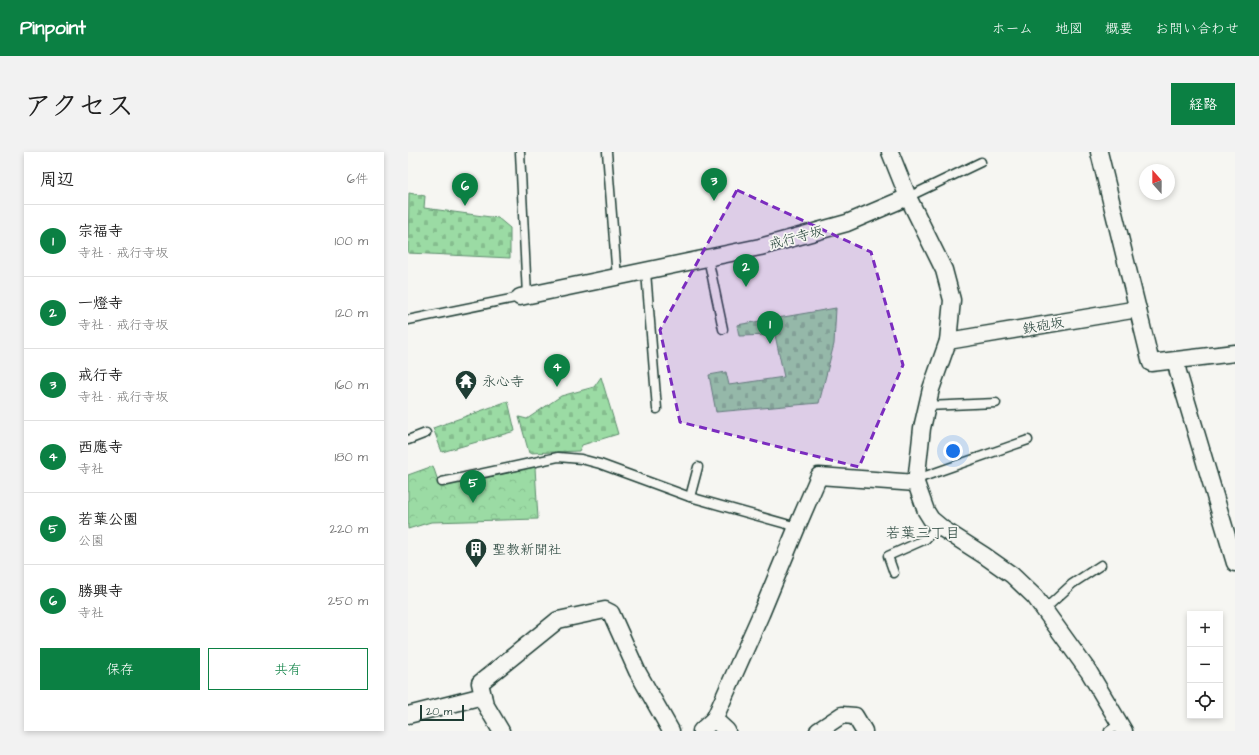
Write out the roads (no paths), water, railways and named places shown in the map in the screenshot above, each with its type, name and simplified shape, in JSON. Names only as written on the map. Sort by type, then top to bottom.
[{"type":"street","points":[[890,152],[908,197],[944,270],[952,300],[948,341],[931,389],[922,428],[916,481],[926,511],[931,519],[938,525],[1012,575],[1035,597],[1089,672],[1117,729]]},
{"type":"street","points":[[1099,152],[1150,363],[1235,353]]},
{"type":"street","name":"戒行寺坂","points":[[523,297],[760,247],[847,223],[908,197]]},
{"type":"street","name":"鉄砲坂","points":[[948,341],[1138,309]]},
{"type":"street","points":[[1176,361],[1235,562]]},
{"type":"street","points":[[701,731],[714,719],[717,713],[762,614],[819,476],[916,481]]},
{"type":"street","points":[[501,731],[485,704],[480,683],[558,620],[605,610],[611,613],[637,671],[671,731]]},
{"type":"street","points":[[408,714],[483,696]]},
{"type":"street","points":[[818,731],[842,715],[855,716],[864,731]]},
{"type":"street","points":[[714,719],[727,731]]},
{"type":"lane","points":[[408,320],[523,297],[520,152]]},
{"type":"lane","points":[[606,152],[617,278]]},
{"type":"lane","points":[[908,197],[981,162]]},
{"type":"lane","points":[[708,258],[723,329]]},
{"type":"lane","points":[[646,272],[657,409]]},
{"type":"lane","points":[[927,406],[996,403]]},
{"type":"lane","points":[[408,440],[426,433]]},
{"type":"lane","points":[[916,481],[1028,440]]},
{"type":"lane","points":[[442,482],[558,457],[581,459],[600,464],[690,497],[797,527]]},
{"type":"lane","points":[[690,497],[698,467]]},
{"type":"lane","points":[[894,573],[888,556],[926,539],[938,525]]},
{"type":"lane","points":[[1044,610],[1072,584],[1101,565]]},
{"type":"place","name":"戒行寺","points":[[714,201]]},
{"type":"place","name":"勝興寺","points":[[465,206]]},
{"type":"place","name":"一燈寺","points":[[746,287]]},
{"type":"place","name":"宗福寺","points":[[770,344]]},
{"type":"place","name":"西應寺","points":[[557,387]]},
{"type":"place","name":"永心寺","points":[[466,400]]},
{"type":"place","name":"若葉公園","points":[[473,503]]},
{"type":"place","name":"聖教新聞社","points":[[476,568]]},
{"type":"district","name":"若葉三丁目","points":[[923,533]]}]
